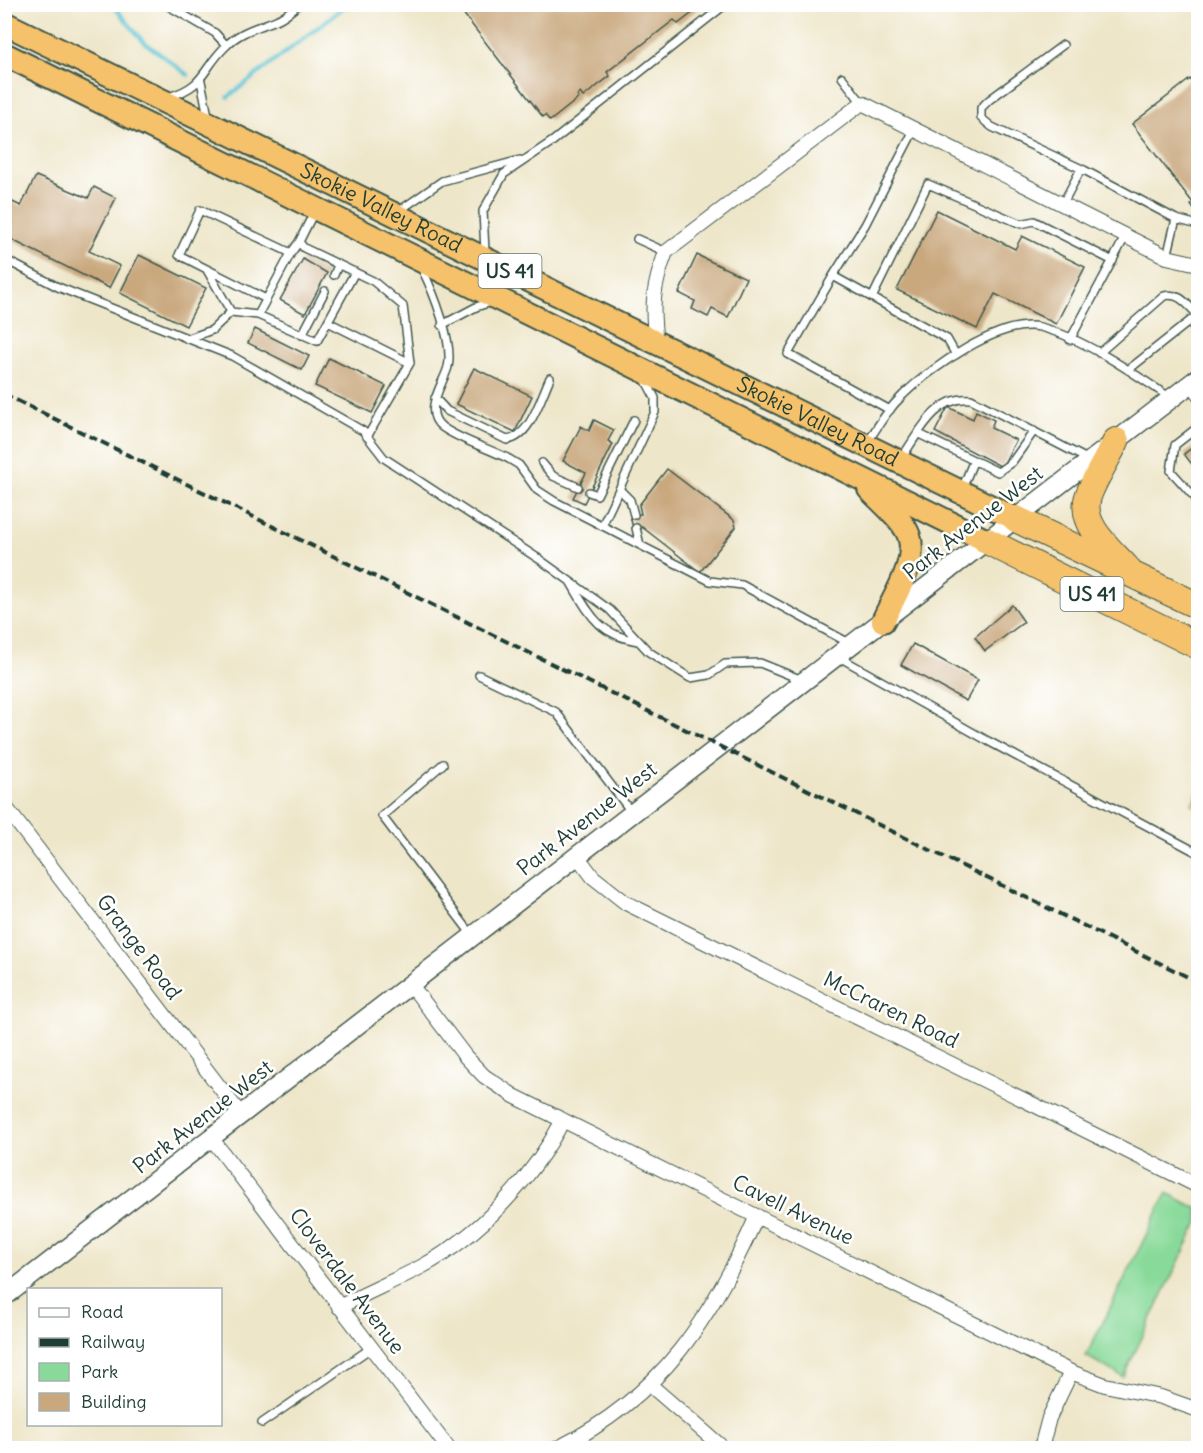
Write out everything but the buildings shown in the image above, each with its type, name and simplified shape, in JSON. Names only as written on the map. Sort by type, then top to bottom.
[{"type":"highway","name":"Skokie Valley Road","points":[[4,23],[1016,519]]},
{"type":"highway","name":"Skokie Valley Road","points":[[4,54],[501,298],[987,541]]},
{"type":"highway","points":[[1116,441],[1087,501],[1089,519],[1096,533],[1135,577]]},
{"type":"highway","points":[[857,477],[895,517],[908,534],[911,547],[909,560],[883,621]]},
{"type":"highway","name":"US 41","points":[[1016,519],[1198,606]]},
{"type":"highway","name":"US 41","points":[[987,541],[1198,646]]},
{"type":"street","points":[[656,342],[652,308],[656,279],[666,252],[862,103],[1125,237],[1167,257],[1198,264]]},
{"type":"street","name":"Park Avenue West","points":[[4,1298],[1116,441],[1171,399],[1195,387]]},
{"type":"street","name":"Grange Road","points":[[4,805],[241,1115]]},
{"type":"street","name":"McCraren Road","points":[[577,856],[593,877],[626,903],[1198,1186]]},
{"type":"street","name":"Cavell Avenue","points":[[411,985],[465,1056],[484,1076],[514,1096],[1071,1372],[1105,1385],[1161,1397],[1198,1410]]},
{"type":"street","points":[[339,1307],[422,1266],[468,1234],[526,1177],[563,1120]]},
{"type":"street","name":"Cloverdale Avenue","points":[[213,1139],[448,1449]]},
{"type":"street","points":[[558,1449],[626,1405],[677,1354],[705,1318],[730,1275],[757,1216]]},
{"type":"street","points":[[1041,1449],[1049,1418],[1071,1372]]},
{"type":"street","points":[[649,1384],[723,1449]]},
{"type":"lane","points":[[165,4],[215,33],[226,45]]},
{"type":"lane","points":[[160,99],[190,90],[201,81],[209,64],[226,45],[240,34],[278,19],[299,4]]},
{"type":"lane","points":[[486,260],[483,211],[504,174],[523,159],[553,141],[726,4]]},
{"type":"lane","points":[[1063,45],[989,100],[981,108],[981,118],[992,127],[1084,170],[1176,219],[1198,225]]},
{"type":"lane","points":[[842,77],[862,103]]},
{"type":"lane","points":[[201,81],[206,112],[212,125]]},
{"type":"lane","points":[[890,410],[788,354],[865,225],[914,130]]},
{"type":"lane","points":[[395,214],[420,193],[442,181],[523,159]]},
{"type":"lane","points":[[1062,205],[1080,171],[1084,170]]},
{"type":"lane","points":[[873,296],[928,184],[1021,224],[1034,220],[1113,261]]},
{"type":"lane","points":[[258,315],[316,207]]},
{"type":"lane","points":[[266,299],[178,255],[200,210],[291,253]]},
{"type":"lane","points":[[1167,257],[1176,219]]},
{"type":"lane","points":[[1070,340],[1125,237]]},
{"type":"lane","points":[[637,239],[666,252]]},
{"type":"lane","points":[[299,242],[304,248],[374,281],[404,306],[410,363],[367,437]]},
{"type":"lane","points":[[416,256],[430,285],[449,348],[448,366],[435,398],[434,416],[441,426],[509,459],[524,472],[537,490],[602,526],[710,581],[742,585],[852,644]]},
{"type":"lane","points":[[4,259],[58,287],[232,356],[363,431],[384,458],[570,581],[610,610],[649,652],[690,678],[709,675],[725,664],[760,663],[804,681]]},
{"type":"lane","points":[[334,275],[338,265]]},
{"type":"lane","points":[[206,269],[231,312]]},
{"type":"lane","points":[[187,339],[212,330],[231,312],[258,315],[318,341],[355,272]]},
{"type":"lane","points":[[833,276],[873,296],[947,339],[956,355]]},
{"type":"lane","points":[[302,335],[325,291]]},
{"type":"lane","points":[[1099,353],[1164,296],[1171,294],[1181,298],[1195,312],[1195,317],[1128,370]]},
{"type":"lane","points":[[442,325],[476,307],[501,298]]},
{"type":"lane","points":[[328,322],[410,363]]},
{"type":"lane","points":[[866,445],[903,394],[956,355],[1016,327],[1038,327],[1099,353],[1171,399]]},
{"type":"lane","points":[[602,526],[655,412],[655,398],[640,368]]},
{"type":"lane","points":[[435,398],[447,411],[507,440],[514,440],[523,433],[550,378]]},
{"type":"lane","points":[[899,461],[937,410],[958,397],[971,399],[1091,461]]},
{"type":"lane","points":[[589,492],[597,495],[634,420]]},
{"type":"lane","points":[[1198,427],[1175,445],[1171,471],[1198,501]]},
{"type":"lane","points":[[918,434],[991,471],[998,472],[1005,469],[1034,431]]},
{"type":"lane","points":[[542,462],[553,476],[579,487]]},
{"type":"lane","points":[[960,491],[973,462]]},
{"type":"lane","points":[[620,490],[630,500],[633,515]]},
{"type":"lane","points":[[636,528],[640,545]]},
{"type":"lane","points":[[570,581],[602,629],[620,638],[638,641]]},
{"type":"lane","points":[[837,656],[999,747],[1198,853]]},
{"type":"lane","points":[[479,675],[556,712],[632,813]]},
{"type":"lane","points":[[442,764],[382,816],[473,937]]},
{"type":"lane","points":[[262,1423],[370,1348]]},
{"type":"green space","points":[[1167,1193],[1198,1209],[1198,1222],[1123,1377],[1086,1356]]},
{"type":"waterway","points":[[112,4],[144,42],[188,75]]},
{"type":"waterway","points":[[228,97],[348,4]]},
{"type":"railway","points":[[4,394],[1198,982]]}]
